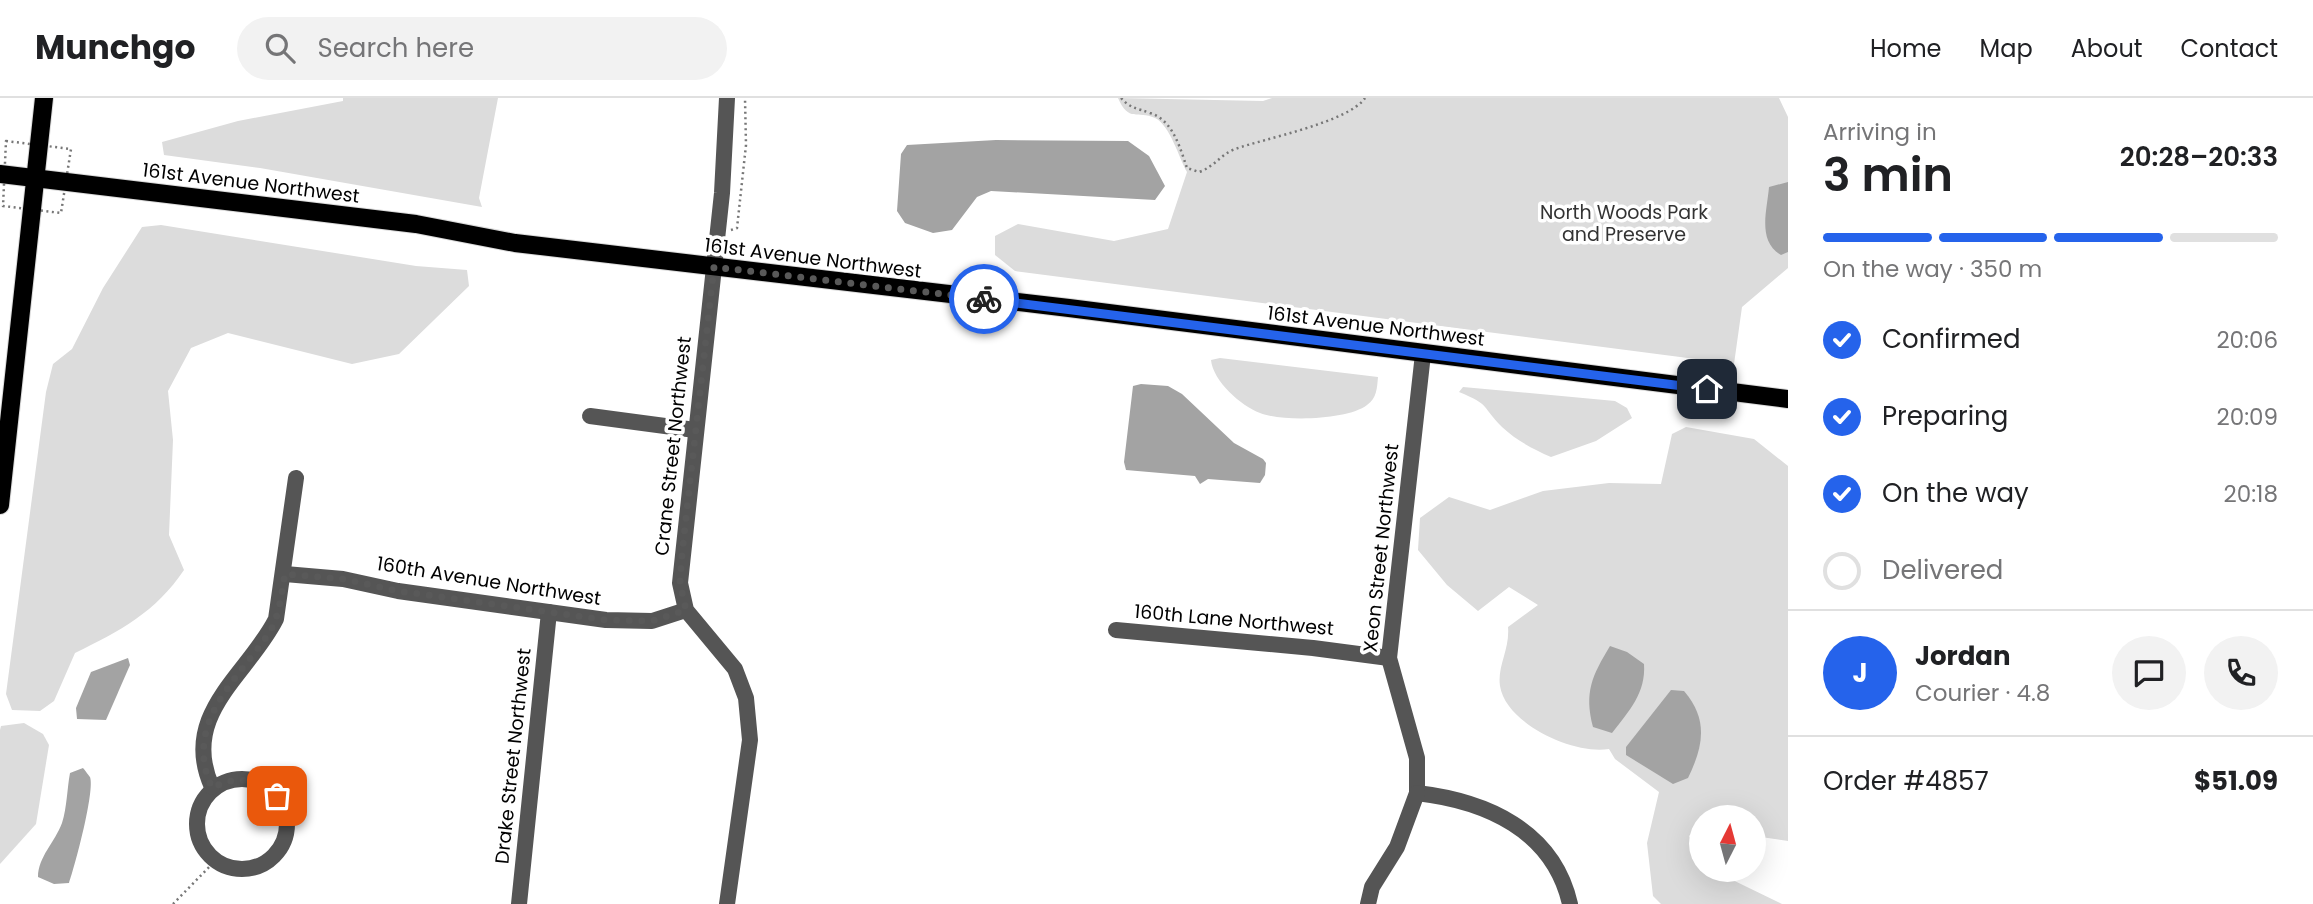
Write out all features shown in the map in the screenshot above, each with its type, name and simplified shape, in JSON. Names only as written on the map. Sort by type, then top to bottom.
[{"type":"main road","points":[[0,505],[44,98]]},
{"type":"main road","name":"161st Avenue Northwest","points":[[0,174],[416,224],[515,243],[1788,399]]},
{"type":"street","name":"Crane Street Northwest","points":[[686,610],[680,583],[718,233],[727,98]]},
{"type":"street","name":"Xeon Street Northwest","points":[[1417,793],[1417,758],[1389,658],[1423,354]]},
{"type":"street","points":[[590,416],[695,430]]},
{"type":"street","points":[[212,788],[204,763],[204,746],[213,709],[225,688],[268,635],[276,619],[285,574],[296,478]]},
{"type":"street","name":"160th Avenue Northwest","points":[[285,574],[343,579],[398,591],[606,620],[652,621],[686,610]]},
{"type":"street","points":[[686,610],[735,669],[746,698],[750,740],[727,904]]},
{"type":"street","name":"Drake Street Northwest","points":[[519,904],[549,612]]},
{"type":"street","name":"160th Lane Northwest","points":[[1116,630],[1313,648],[1389,658]]},
{"type":"street","points":[[233,780],[260,783],[277,796],[287,821],[285,839],[269,862],[238,869],[215,861],[203,846],[198,822],[199,809],[212,788],[233,780]]},
{"type":"street","points":[[1368,904],[1372,887],[1397,847],[1417,793],[1449,797],[1501,814],[1525,831],[1551,861],[1566,889],[1570,904]]},
{"type":"path","points":[[718,233],[737,228],[746,145],[745,98]]},
{"type":"path","points":[[1121,98],[1133,109],[1153,113],[1161,118],[1174,133],[1187,168],[1199,172],[1214,166],[1233,150],[1339,116],[1362,103],[1365,98]]},
{"type":"path","points":[[173,904],[215,861]]},
{"type":"green space","points":[[343,98],[498,98],[479,198],[482,207],[260,168],[164,155],[162,142],[238,121],[343,101]]},
{"type":"green space","name":"North Woods Park and Preserve","points":[[1118,98],[1263,101],[1272,98],[1779,98],[1788,117],[1788,268],[1742,307],[1734,364],[1015,271],[995,255],[995,236],[1018,224],[1114,241],[1168,229],[1187,172],[1165,127],[1155,118],[1126,111]]},
{"type":"green space","points":[[161,225],[416,266],[467,270],[469,286],[399,354],[352,364],[228,333],[191,348],[168,391],[173,440],[169,535],[184,570],[161,598],[136,619],[75,653],[54,701],[40,711],[12,710],[6,694],[46,392],[53,364],[72,349],[103,288],[142,227]]},
{"type":"green space","points":[[1220,358],[1378,377],[1377,389],[1367,405],[1346,414],[1315,418],[1270,416],[1245,405],[1222,384],[1211,360]]},
{"type":"green space","points":[[1463,387],[1615,401],[1627,408],[1632,418],[1596,441],[1551,457],[1508,432],[1485,406],[1459,392]]},
{"type":"green space","points":[[1686,427],[1754,439],[1788,466],[1788,841],[1766,838],[1766,805],[1689,805],[1689,882],[1737,882],[1782,904],[1661,904],[1653,896],[1647,843],[1659,792],[1615,759],[1609,749],[1578,747],[1544,734],[1515,713],[1505,700],[1500,679],[1508,627],[1538,605],[1509,587],[1478,611],[1447,585],[1418,550],[1420,518],[1449,497],[1490,510],[1543,491],[1609,483],[1661,484],[1672,434]]},
{"type":"green space","points":[[24,723],[43,734],[49,745],[36,824],[0,864],[0,730],[1,726]]},
{"type":"shaded area","points":[[996,140],[1128,141],[1149,156],[1165,186],[1155,200],[991,191],[977,197],[952,230],[933,233],[905,223],[897,211],[901,154],[907,145]]},
{"type":"shaded area","points":[[1788,182],[1788,252],[1781,255],[1769,242],[1765,225],[1769,187]]},
{"type":"shaded area","points":[[1133,386],[1168,386],[1182,394],[1234,443],[1263,459],[1266,463],[1265,475],[1260,483],[1208,479],[1200,484],[1195,476],[1126,470],[1124,462]]},
{"type":"shaded area","points":[[1610,646],[1627,652],[1644,664],[1639,693],[1612,733],[1593,727],[1589,704],[1594,676]]},
{"type":"shaded area","points":[[128,658],[130,665],[106,720],[77,719],[76,708],[91,672]]},
{"type":"shaded area","points":[[1671,690],[1684,691],[1692,702],[1697,712],[1701,734],[1697,755],[1688,778],[1673,784],[1626,755],[1626,747]]},
{"type":"shaded area","points":[[83,768],[90,777],[91,785],[80,846],[69,883],[54,884],[38,877],[39,870],[62,823],[70,773]]},
{"type":"way so far","points":[[277,796],[260,783],[247,780],[233,780],[212,788],[204,763],[204,746],[213,709],[225,688],[268,635],[276,619],[285,574],[343,579],[398,591],[606,620],[652,621],[686,610],[680,583],[682,554],[714,267],[984,299]]},
{"type":"route","points":[[984,299],[1707,389]]}]
